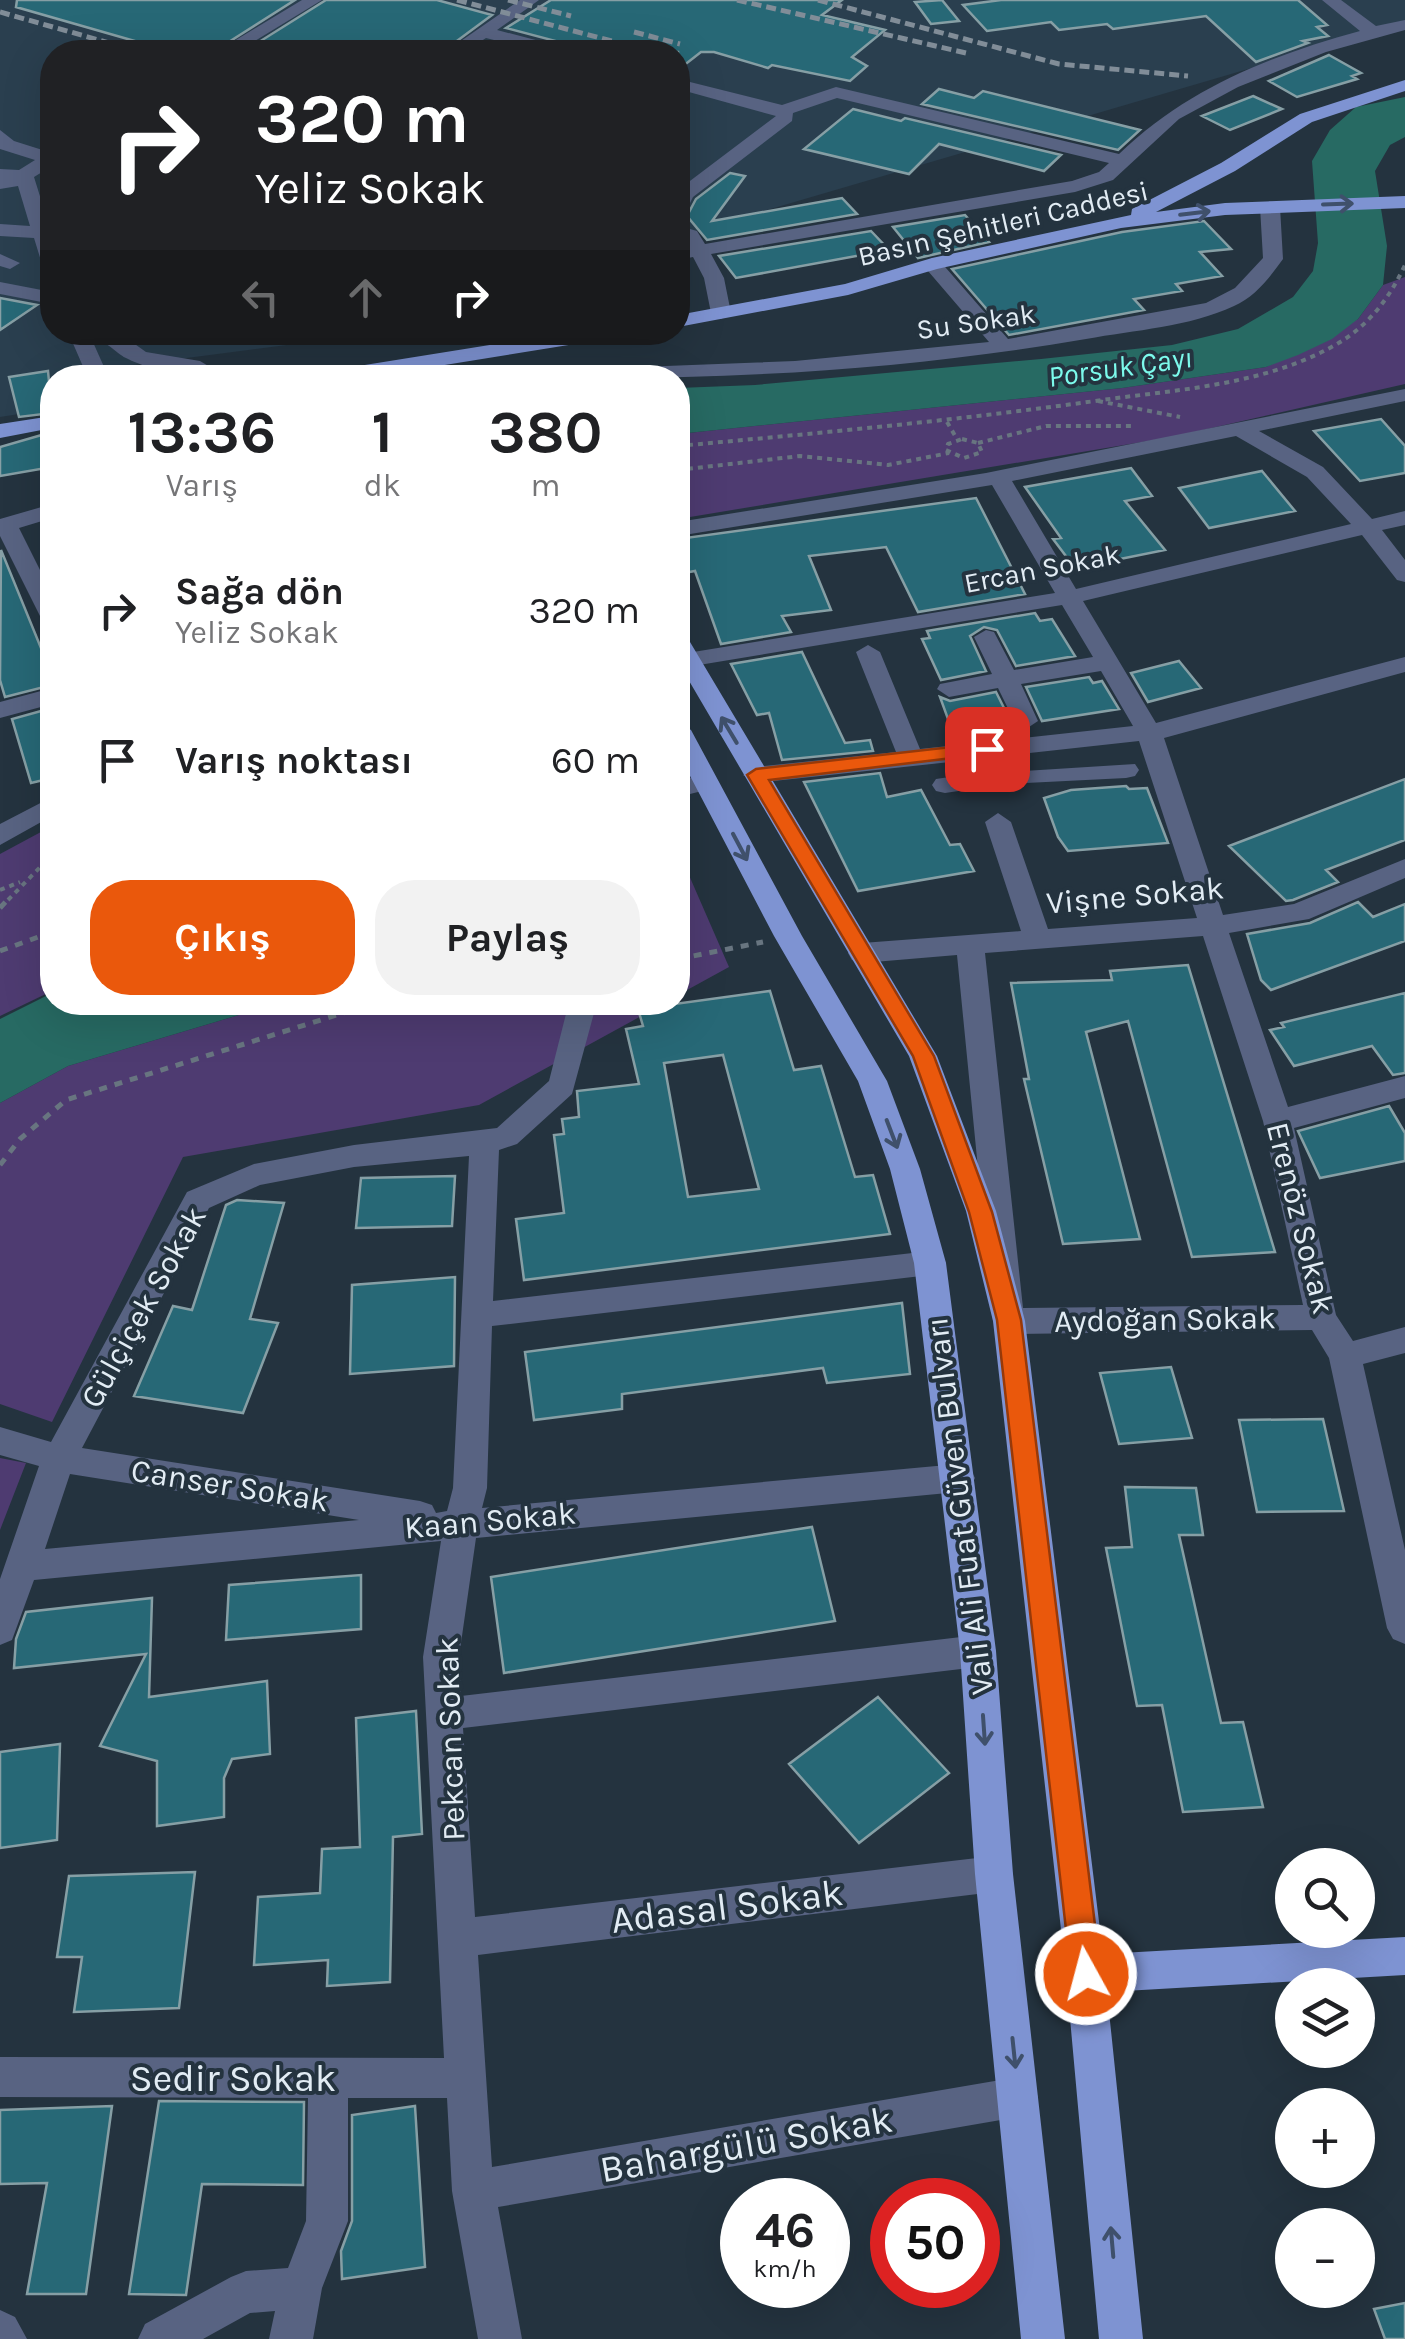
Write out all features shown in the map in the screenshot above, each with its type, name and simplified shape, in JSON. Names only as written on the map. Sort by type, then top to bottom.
[{"type":"main road","points":[[1121,222],[1228,168],[1306,118],[1405,85]]},
{"type":"main road","name":"Basın Şehitleri Caddesi","points":[[690,319],[848,288],[932,264],[1121,222],[1270,207],[1405,202]]},
{"type":"main road","points":[[419,365],[467,357],[514,357],[561,345]]},
{"type":"main road","points":[[467,357],[472,365]]},
{"type":"main road","points":[[0,431],[40,424]]},
{"type":"main road","points":[[690,664],[923,1056],[981,1212],[1009,1320],[1086,1974],[1121,2339]]},
{"type":"main road","name":"Vali Ali Fuat Güven Bulvarı","points":[[691,786],[788,936],[872,1081],[905,1168],[930,1263],[978,1651],[994,1874],[1043,2339]]},
{"type":"main road","points":[[1086,1974],[1405,1956]]},
{"type":"street","points":[[246,40],[314,0]]},
{"type":"street","points":[[471,40],[531,0]]},
{"type":"street","points":[[1330,0],[1373,32]]},
{"type":"street","points":[[690,251],[1075,186],[1106,176],[1178,111],[1208,95],[1373,32],[1405,24]]},
{"type":"street","points":[[483,32],[514,40]]},
{"type":"street","points":[[690,87],[783,112],[836,92],[1123,161]]},
{"type":"street","points":[[690,190],[786,118],[783,112]]},
{"type":"street","points":[[0,136],[7,145],[40,155]]},
{"type":"street","points":[[0,189],[40,166]]},
{"type":"street","points":[[0,175],[24,176]]},
{"type":"street","points":[[0,230],[40,232],[24,176]]},
{"type":"street","name":"Su Sokak","points":[[690,372],[783,369],[1005,348],[1176,316],[1228,302],[1243,293],[1273,259],[1270,207]]},
{"type":"street","points":[[690,255],[714,278],[722,313]]},
{"type":"street","points":[[932,264],[1005,348]]},
{"type":"street","points":[[0,288],[40,296]]},
{"type":"street","points":[[119,345],[126,352],[173,365]]},
{"type":"street","points":[[690,527],[1000,478],[1405,395]]},
{"type":"street","points":[[1242,431],[1315,472],[1405,575]]},
{"type":"street","name":"Erenöz Sokak","points":[[1000,478],[1149,732],[1278,1121],[1321,1317],[1344,1356],[1405,1628]]},
{"type":"street","points":[[40,514],[3,525],[40,594]]},
{"type":"street","name":"Ercan Sokak","points":[[690,650],[1071,596],[1405,518]]},
{"type":"street","points":[[986,637],[1026,721]]},
{"type":"street","points":[[868,652],[910,756]]},
{"type":"street","points":[[949,689],[1108,662]]},
{"type":"street","points":[[756,775],[1176,729],[1405,664]]},
{"type":"street","points":[[0,710],[40,699]]},
{"type":"street","points":[[1050,742],[1065,774]]},
{"type":"street","points":[[945,784],[998,778],[987,749]]},
{"type":"street","points":[[1015,778],[1126,770]]},
{"type":"street","points":[[0,836],[40,812]]},
{"type":"street","points":[[998,822],[1037,938]]},
{"type":"street","name":"Vişne Sokak","points":[[862,952],[1213,926],[1298,912],[1405,868]]},
{"type":"street","points":[[970,945],[1009,1320]]},
{"type":"street","points":[[484,1143],[507,1136],[562,1086],[579,1015]]},
{"type":"street","points":[[1278,1121],[1405,1087]]},
{"type":"street","name":"Pekcan Sokak","points":[[484,1143],[470,1488],[461,1522],[441,1656],[473,2191],[500,2339]]},
{"type":"street","name":"Gülçiçek Sokak","points":[[0,1628],[59,1458],[198,1200],[254,1175],[354,1156],[484,1143]]},
{"type":"street","points":[[478,1315],[930,1263]]},
{"type":"street","name":"Aydoğan Sokak","points":[[1009,1320],[1321,1317]]},
{"type":"street","points":[[1344,1356],[1405,1340]]},
{"type":"street","name":"Canser Sokak","points":[[0,1441],[59,1458],[461,1522]]},
{"type":"street","name":"Kaan Sokak","points":[[22,1566],[958,1478]]},
{"type":"street","points":[[445,1714],[978,1651]]},
{"type":"street","name":"Adasal Sokak","points":[[460,1938],[994,1874]]},
{"type":"street","name":"Sedir Sokak","points":[[0,2077],[466,2078]]},
{"type":"street","points":[[291,2339],[301,2288],[327,2221],[328,2078]]},
{"type":"street","name":"Bahargülü Sokak","points":[[473,2191],[1018,2097]]},
{"type":"street","points":[[160,2339],[246,2292],[301,2288]]},
{"type":"street","points":[[0,2332],[5,2339]]},
{"type":"path","points":[[690,445],[948,422],[1241,381],[1288,368],[1342,342],[1383,310],[1404,265]]},
{"type":"path","points":[[1092,400],[1198,422],[1218,435]]},
{"type":"path","points":[[1158,424],[1176,416]]},
{"type":"path","points":[[948,422],[957,439]]},
{"type":"path","points":[[949,454],[948,444],[957,439],[978,442],[1046,426],[1135,426]]},
{"type":"path","points":[[690,469],[800,456],[888,465],[949,454],[964,459],[982,452],[978,442]]},
{"type":"path","points":[[0,908],[40,866]]},
{"type":"path","points":[[0,890],[24,881]]},
{"type":"path","points":[[0,951],[40,936]]},
{"type":"path","points":[[690,957],[788,936]]},
{"type":"path","points":[[0,1165],[20,1139],[66,1100],[337,1015]]},
{"type":"shaded area","points":[[0,0],[1405,0],[1405,23],[690,232],[690,40],[40,40],[40,345],[287,345],[133,365],[40,365],[40,411],[0,417]]},
{"type":"shaded area","points":[[1405,277],[1405,384],[1172,437],[690,517],[690,433],[1122,388],[1266,367],[1358,319],[1383,285]]},
{"type":"shaded area","points":[[40,832],[40,997],[0,1016],[0,854]]},
{"type":"shaded area","points":[[690,878],[729,967],[690,988]]},
{"type":"shaded area","points":[[239,1015],[643,1015],[479,1105],[183,1157],[52,1422],[0,1404],[0,1103],[68,1066]]},
{"type":"shaded area","points":[[0,1458],[26,1463],[0,1530]]},
{"type":"water","name":"Porsuk Çayı","points":[[1405,97],[1405,137],[1390,145],[1375,171],[1387,246],[1383,285],[1358,319],[1332,339],[1266,367],[1122,388],[690,433],[690,388],[1041,359],[1172,345],[1238,329],[1293,297],[1313,271],[1318,243],[1312,161],[1330,130],[1356,107]]},
{"type":"water","points":[[40,999],[40,1015],[239,1015],[68,1066],[0,1103],[0,1019]]},
{"type":"building","points":[[17,0],[295,0],[232,40],[131,40],[16,7]]},
{"type":"building","points":[[326,0],[437,0],[492,15],[458,40],[262,40]]},
{"type":"building","points":[[551,0],[842,0],[822,15],[885,30],[852,57],[867,66],[850,81],[772,65],[768,68],[714,52],[701,52],[690,61],[690,40],[552,40],[506,28]]},
{"type":"building","points":[[942,0],[959,21],[931,24],[915,2]]},
{"type":"building","points":[[1001,0],[1298,0],[1327,25],[1317,27],[1328,36],[1303,41],[1308,43],[1256,62],[1206,16],[1113,29],[1107,24],[1059,30],[1051,22],[987,31],[963,5]]},
{"type":"building","points":[[1329,55],[1361,73],[1352,76],[1357,79],[1297,97],[1269,81]]},
{"type":"building","points":[[939,89],[974,98],[983,91],[1140,130],[1118,150],[922,104]]},
{"type":"building","points":[[1253,96],[1282,109],[1230,130],[1202,116]]},
{"type":"building","points":[[853,109],[1061,155],[1044,171],[939,144],[909,174],[804,149]]},
{"type":"building","points":[[730,173],[745,176],[712,221],[842,198],[857,214],[707,240],[690,220],[696,199]]},
{"type":"building","points":[[965,215],[989,242],[918,258],[893,227]]},
{"type":"building","points":[[1204,221],[1231,249],[1200,252],[1222,276],[1176,284],[1182,291],[1134,299],[1144,310],[1009,335],[952,269],[1122,232]]},
{"type":"building","points":[[871,231],[889,250],[736,278],[719,256]]},
{"type":"building","points":[[0,298],[37,305],[0,330]]},
{"type":"building","points":[[40,372],[40,414],[19,417],[9,377]]},
{"type":"building","points":[[1381,419],[1405,446],[1405,473],[1360,481],[1314,431]]},
{"type":"building","points":[[40,435],[40,469],[0,476],[0,447]]},
{"type":"building","points":[[1131,468],[1152,496],[1125,501],[1165,550],[1075,568],[1053,539],[1061,538],[1025,487]]},
{"type":"building","points":[[1262,471],[1295,511],[1209,528],[1179,488]]},
{"type":"building","points":[[976,498],[1025,594],[918,612],[886,547],[809,556],[831,610],[782,616],[791,632],[721,644],[695,571],[690,572],[690,537]]},
{"type":"building","points":[[1,550],[40,646],[40,688],[5,697],[0,680]]},
{"type":"building","points":[[1035,613],[1040,621],[1052,619],[1075,656],[1016,666],[997,630],[984,627],[970,636],[986,671],[941,680],[922,639],[930,638],[927,631]]},
{"type":"building","points":[[802,652],[845,743],[870,740],[873,751],[782,760],[769,713],[757,715],[731,664]]},
{"type":"building","points":[[1179,661],[1201,688],[1148,702],[1131,673]]},
{"type":"building","points":[[1089,677],[1093,683],[1102,681],[1119,709],[1042,721],[1026,687]]},
{"type":"building","points":[[996,692],[1012,724],[952,730],[940,697],[950,701]]},
{"type":"building","points":[[40,711],[40,781],[31,783],[12,719]]},
{"type":"building","points":[[880,773],[887,797],[921,790],[950,845],[960,844],[974,871],[858,891],[804,782]]},
{"type":"building","points":[[1405,779],[1405,840],[1326,870],[1338,882],[1293,900],[1286,901],[1229,846]]},
{"type":"building","points":[[1147,788],[1168,843],[1068,851],[1058,837],[1044,798],[1071,790]]},
{"type":"building","points":[[1358,902],[1373,917],[1405,904],[1405,941],[1271,990],[1261,980],[1247,934],[1310,923]]},
{"type":"building","points":[[1188,965],[1275,1252],[1192,1257],[1128,1021],[1086,1032],[1140,1239],[1063,1244],[1024,1079],[1029,1079],[1011,983],[1112,980],[1110,971]]},
{"type":"building","points":[[770,991],[794,1070],[821,1066],[855,1177],[873,1175],[890,1234],[524,1280],[516,1219],[564,1213],[554,1135],[564,1134],[562,1119],[579,1117],[577,1091],[639,1084],[626,1029],[643,1026],[640,1015],[690,1015],[690,1002]],"holes":[[[723,1055],[759,1189],[688,1197],[664,1063]]]},
{"type":"building","points":[[1405,993],[1405,1073],[1393,1075],[1372,1046],[1294,1066],[1270,1030],[1284,1027],[1281,1023]]},
{"type":"building","points":[[1389,1106],[1405,1133],[1405,1161],[1320,1178],[1298,1131]]},
{"type":"building","points":[[455,1176],[452,1226],[356,1228],[361,1178]]},
{"type":"building","points":[[237,1200],[284,1203],[250,1319],[278,1323],[243,1413],[134,1396],[173,1306],[192,1310],[226,1205]]},
{"type":"building","points":[[455,1277],[454,1366],[350,1374],[352,1285]]},
{"type":"building","points":[[902,1303],[910,1374],[827,1383],[823,1368],[622,1394],[622,1409],[534,1420],[525,1352]]},
{"type":"building","points":[[1171,1367],[1192,1438],[1119,1444],[1100,1373]]},
{"type":"building","points":[[1323,1419],[1344,1511],[1257,1512],[1239,1420]]},
{"type":"building","points":[[1125,1487],[1196,1488],[1203,1535],[1179,1535],[1221,1723],[1243,1722],[1263,1807],[1183,1812],[1162,1705],[1137,1706],[1106,1548],[1132,1547]]},
{"type":"building","points":[[812,1527],[835,1621],[504,1673],[491,1577]]},
{"type":"building","points":[[361,1575],[361,1629],[226,1640],[229,1585]]},
{"type":"building","points":[[152,1598],[149,1697],[267,1681],[270,1754],[232,1759],[224,1778],[224,1817],[157,1826],[157,1761],[100,1746],[146,1654],[14,1668],[16,1639],[26,1612]]},
{"type":"building","points":[[878,1697],[949,1773],[859,1843],[789,1764]]},
{"type":"building","points":[[416,1711],[422,1834],[393,1837],[390,1982],[327,1986],[328,1960],[254,1965],[258,1897],[320,1893],[322,1849],[360,1847],[356,1718]]},
{"type":"building","points":[[60,1744],[57,1840],[0,1848],[0,1752]]},
{"type":"building","points":[[195,1872],[179,2008],[74,2012],[82,1957],[57,1957],[69,1876]]},
{"type":"building","points":[[159,2101],[304,2102],[303,2185],[202,2184],[186,2295],[129,2294]]},
{"type":"building","points":[[112,2106],[86,2294],[27,2294],[47,2183],[0,2184],[0,2110]]},
{"type":"building","points":[[415,2106],[425,2267],[342,2279],[341,2251],[352,2221],[352,2115]]},
{"type":"building","points":[[1405,2303],[1405,2339],[1385,2339],[1374,2309]]},
{"type":"railway","points":[[457,0],[608,40]]},
{"type":"railway","points":[[508,0],[571,16]]},
{"type":"railway","points":[[737,0],[966,53]]},
{"type":"railway","points":[[818,0],[1059,64],[1188,76]]},
{"type":"railway","points":[[0,12],[99,40]]},
{"type":"railway","points":[[634,32],[665,40]]},
{"type":"route","points":[[987,749],[756,775],[923,1056],[981,1212],[1009,1320],[1086,1974]]}]
